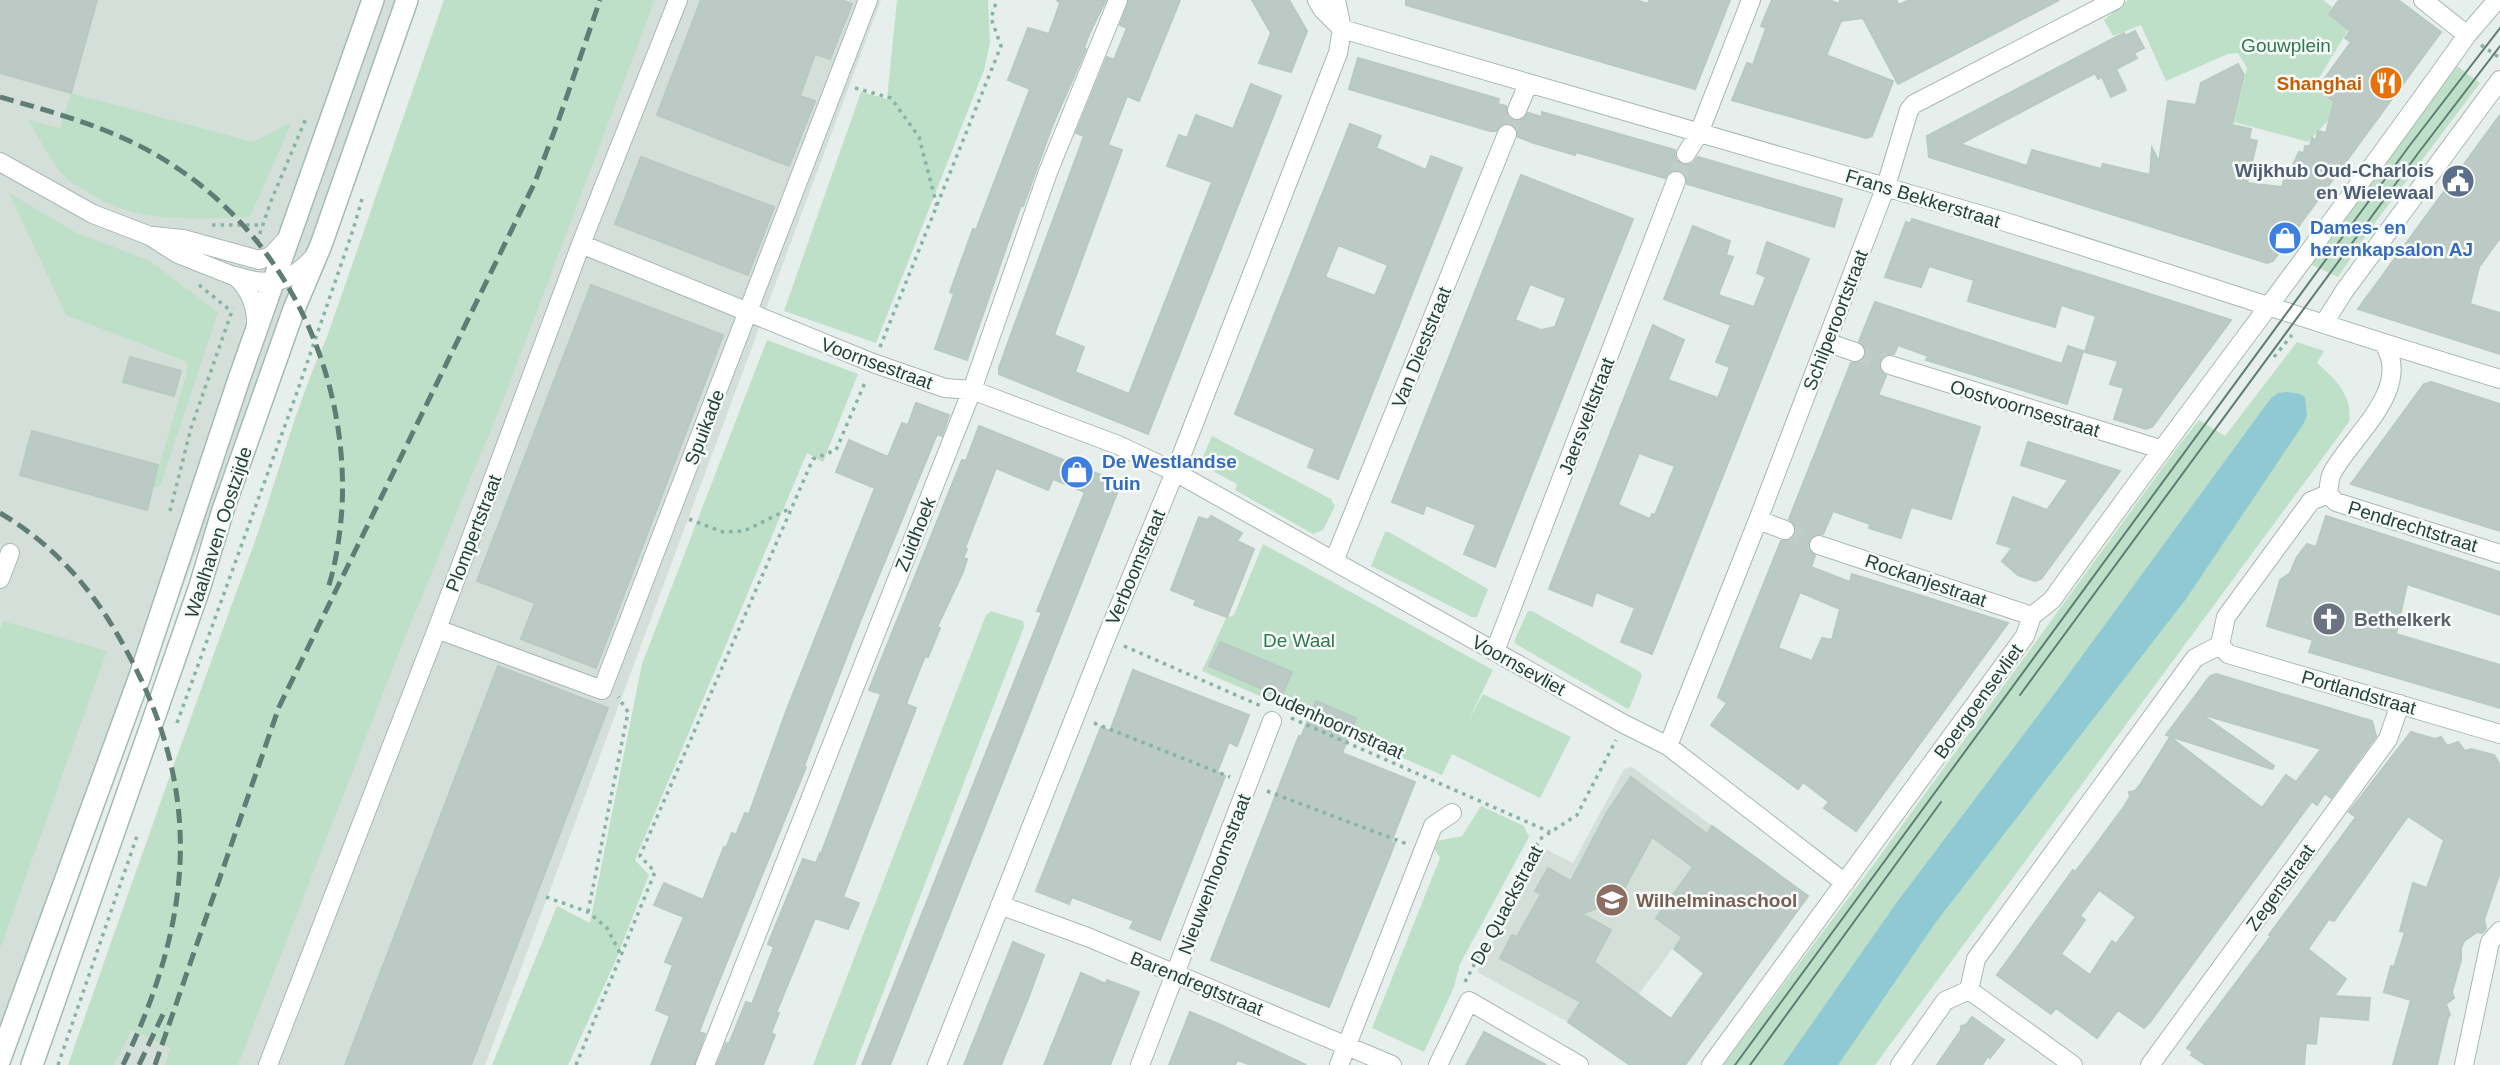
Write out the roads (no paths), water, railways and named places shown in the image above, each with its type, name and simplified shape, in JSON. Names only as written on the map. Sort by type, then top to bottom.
[{"type":"main road","name":"Waalhaven Oostzijde","points":[[0,1059],[140,676],[254,337],[277,279],[373,0]]},
{"type":"main road","name":"Waalhaven Oostzijde","points":[[32,1065],[199,589],[223,510],[407,0]]},
{"type":"street","name":"Plompertstraat","points":[[268,1065],[438,629],[581,244],[678,0]]},
{"type":"street","name":"Spuikade","points":[[438,629],[602,690],[868,0]]},
{"type":"street","name":"Zuidhoek","points":[[705,1065],[972,390],[1048,172],[1118,0]]},
{"type":"street","points":[[1317,0],[1342,29]]},
{"type":"street","points":[[1336,0],[1342,29]]},
{"type":"street","points":[[1686,154],[1699,133],[1751,0]]},
{"type":"street","name":"Schilperoortstraat","points":[[1668,746],[1886,186],[1909,110],[1914,104],[2115,0]]},
{"type":"street","points":[[2423,0],[2467,35]]},
{"type":"street","name":"Boergoensevliet","points":[[1711,1065],[2025,636],[2032,616],[2052,600],[2160,449],[2270,306],[2467,35],[2497,0]]},
{"type":"street","name":"Frans Bekkerstraat","points":[[1342,29],[1886,186],[2500,379]]},
{"type":"street","name":"Verboomstraat","points":[[937,1065],[1106,638],[1175,472],[1338,53],[1342,29]]},
{"type":"street","points":[[2324,323],[2345,290],[2500,80]]},
{"type":"street","points":[[1517,110],[1528,84]]},
{"type":"street","name":"Van Dieststraat","points":[[1334,561],[1507,134]]},
{"type":"street","points":[[0,162],[93,214],[150,236],[178,254],[236,278],[254,282],[277,279],[309,262],[321,244]]},
{"type":"street","name":"Jaersveltstraat","points":[[1495,651],[1676,181]]},
{"type":"street","points":[[250,259],[265,259],[277,251],[288,237],[295,221]]},
{"type":"street","points":[[150,236],[183,239],[270,267],[288,305],[285,336]]},
{"type":"street","name":"Voornsestraat","points":[[581,244],[873,363],[945,388],[972,390],[1118,445],[1175,472]]},
{"type":"street","points":[[236,278],[254,306],[254,337]]},
{"type":"street","points":[[1826,342],[1855,352]]},
{"type":"street","points":[[1969,990],[1976,959],[2112,771],[2194,658],[2220,645],[2226,617],[2311,501],[2328,495],[2331,475],[2384,400],[2392,369],[2392,356],[2384,344]]},
{"type":"street","name":"Oostvoornsestraat","points":[[1890,365],[2160,449]]},
{"type":"street","name":"Voornsevliet","points":[[1175,472],[1624,724],[1668,746],[1845,883]]},
{"type":"street","name":"Pendrechtstraat","points":[[2328,495],[2336,502],[2500,554]]},
{"type":"street","points":[[1758,520],[1785,530]]},
{"type":"street","name":"Rockanjestraat","points":[[1819,545],[2032,616]]},
{"type":"street","points":[[0,579],[10,552]]},
{"type":"street","name":"Portlandstraat","points":[[2220,645],[2228,654],[2500,734]]},
{"type":"street","name":"Zegenstraat","points":[[2150,1065],[2388,739],[2400,704]]},
{"type":"street","name":"Nieuwenhoornstraat","points":[[1140,1065],[1273,714]]},
{"type":"street","points":[[1339,1065],[1433,826],[1452,813]]},
{"type":"street","name":"Barendregtstraat","points":[[1000,905],[1176,974],[1392,1065]]},
{"type":"street","points":[[2464,1065],[2490,942],[2500,931]]},
{"type":"street","points":[[1899,1065],[1945,1000],[1969,990]]},
{"type":"street","points":[[1969,990],[2073,1065]]},
{"type":"street","points":[[1438,1065],[1469,1001],[1579,1065]]},
{"type":"water","points":[[2287,392],[2305,397],[2307,415],[2304,423],[2186,599],[1936,922],[1838,1065],[1783,1065],[1897,902],[2052,697],[2271,398],[2278,393]]},
{"type":"tunnel","points":[[1507,134],[1517,110]]},
{"type":"tunnel","points":[[1676,181],[1686,154]]},
{"type":"tunnel","points":[[1855,352],[1890,365]]},
{"type":"tunnel","points":[[1785,530],[1819,545]]},
{"type":"tram line","points":[[1735,1065],[2410,145],[2500,28]]},
{"type":"tram line","points":[[2020,695],[2500,46]]},
{"type":"tram line","points":[[1750,1065],[1941,802]]},
{"type":"railway","points":[[155,1065],[279,707],[535,182],[600,0]]},
{"type":"railway","points":[[0,97],[92,125],[135,144],[177,168],[216,198],[251,234],[280,273],[304,316],[322,362],[335,410],[341,459],[342,508],[337,550],[327,591]]},
{"type":"railway","points":[[0,513],[56,555],[101,608],[125,648],[151,702],[168,754],[178,805],[180,856],[175,907],[164,959],[123,1065]]},
{"type":"railway","points":[[139,1065],[166,1008]]},
{"type":"place","name":"Shanghai","points":[[2386,83]]},
{"type":"place","name":"Wijkhub Oud-Charlois en Wielewaal","points":[[2458,181]]},
{"type":"place","name":"Dames- en herenkapsalon AJ","points":[[2285,238]]},
{"type":"place","name":"De Westlandse Tuin","points":[[1077,472]]},
{"type":"place","name":"Bethelkerk","points":[[2329,619]]},
{"type":"place","name":"Wilhelminaschool","points":[[1612,900]]},
{"type":"park label","name":"Gouwplein","points":[[2286,45]]},
{"type":"park label","name":"De Waal","points":[[1299,640]]}]
